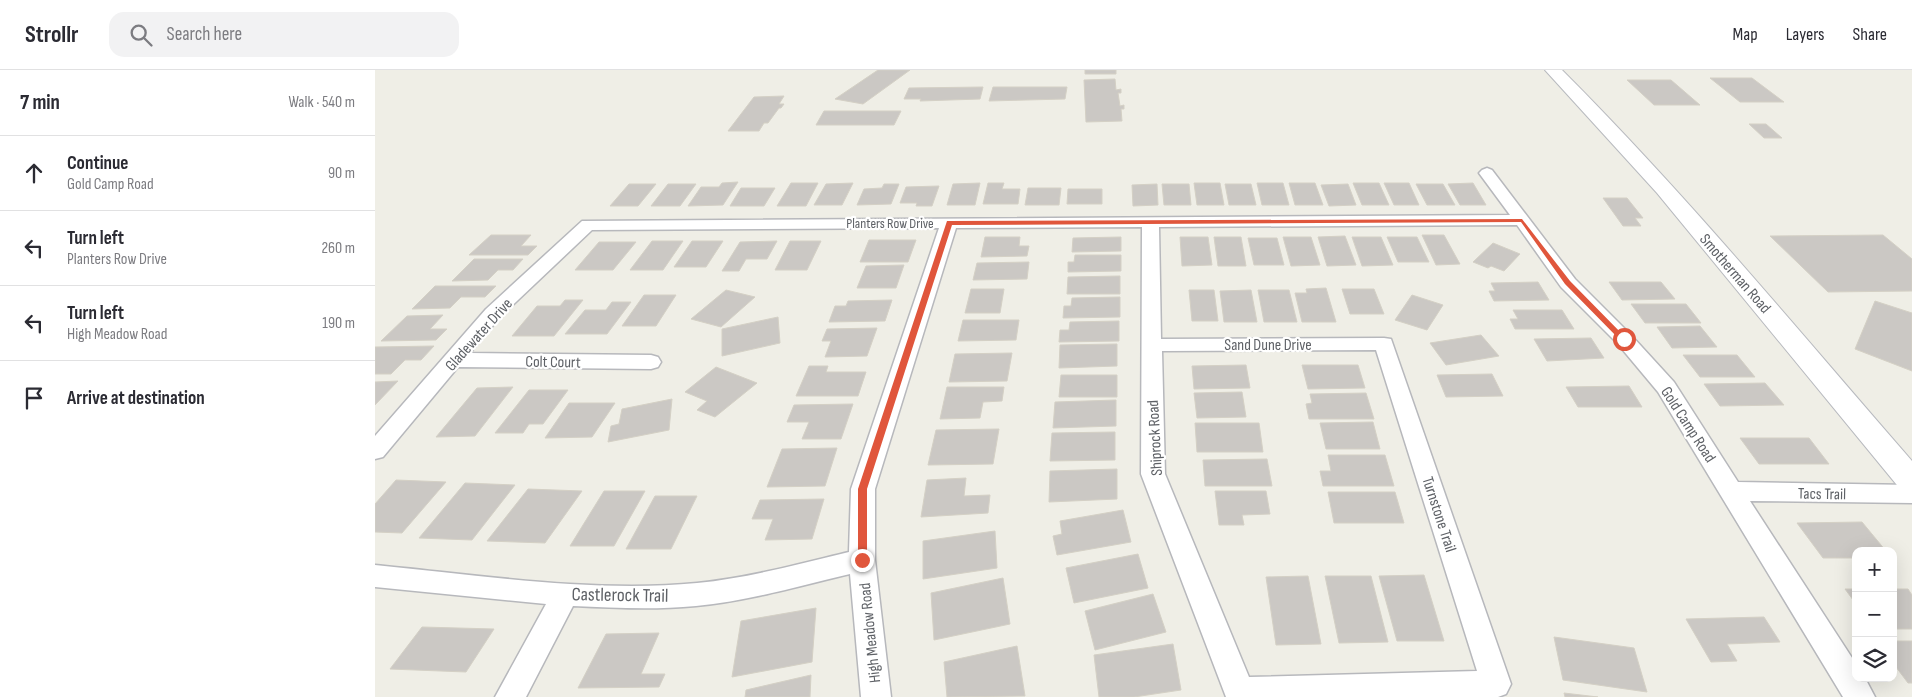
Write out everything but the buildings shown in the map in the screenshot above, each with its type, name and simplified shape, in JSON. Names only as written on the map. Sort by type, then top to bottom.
[{"type":"street","name":"Smotherman Road","points":[[1553,70],[1670,196],[1912,482]]},
{"type":"street","name":"Gold Camp Road","points":[[1487,172],[1567,283],[1624,339],[1666,387],[1733,491],[1860,697]]},
{"type":"street","name":"Planters Row Drive","points":[[588,225],[1522,220]]},
{"type":"street","name":"High Meadow Road","points":[[876,697],[862,560],[863,489],[949,223]]},
{"type":"street","name":"Shiprock Road","points":[[1150,223],[1153,474],[1241,694]]},
{"type":"street","name":"Gladewater Drive","points":[[375,451],[493,313],[588,225]]},
{"type":"street","name":"Sand Dune Drive","points":[[1152,344],[1384,344]]},
{"type":"street","name":"Turnstone Trail","points":[[1241,694],[1496,684],[1384,344]]},
{"type":"street","name":"Colt Court","points":[[454,360],[651,362]]},
{"type":"street","name":"Tacs Trail","points":[[1733,491],[1912,494]]},
{"type":"street","name":"Castlerock Trail","points":[[375,576],[565,594],[674,596],[747,587],[862,560]]},
{"type":"street","points":[[510,697],[565,594]]},
{"type":"route","points":[[862,560],[863,489],[949,223],[1522,220],[1567,283],[1624,339]]}]
